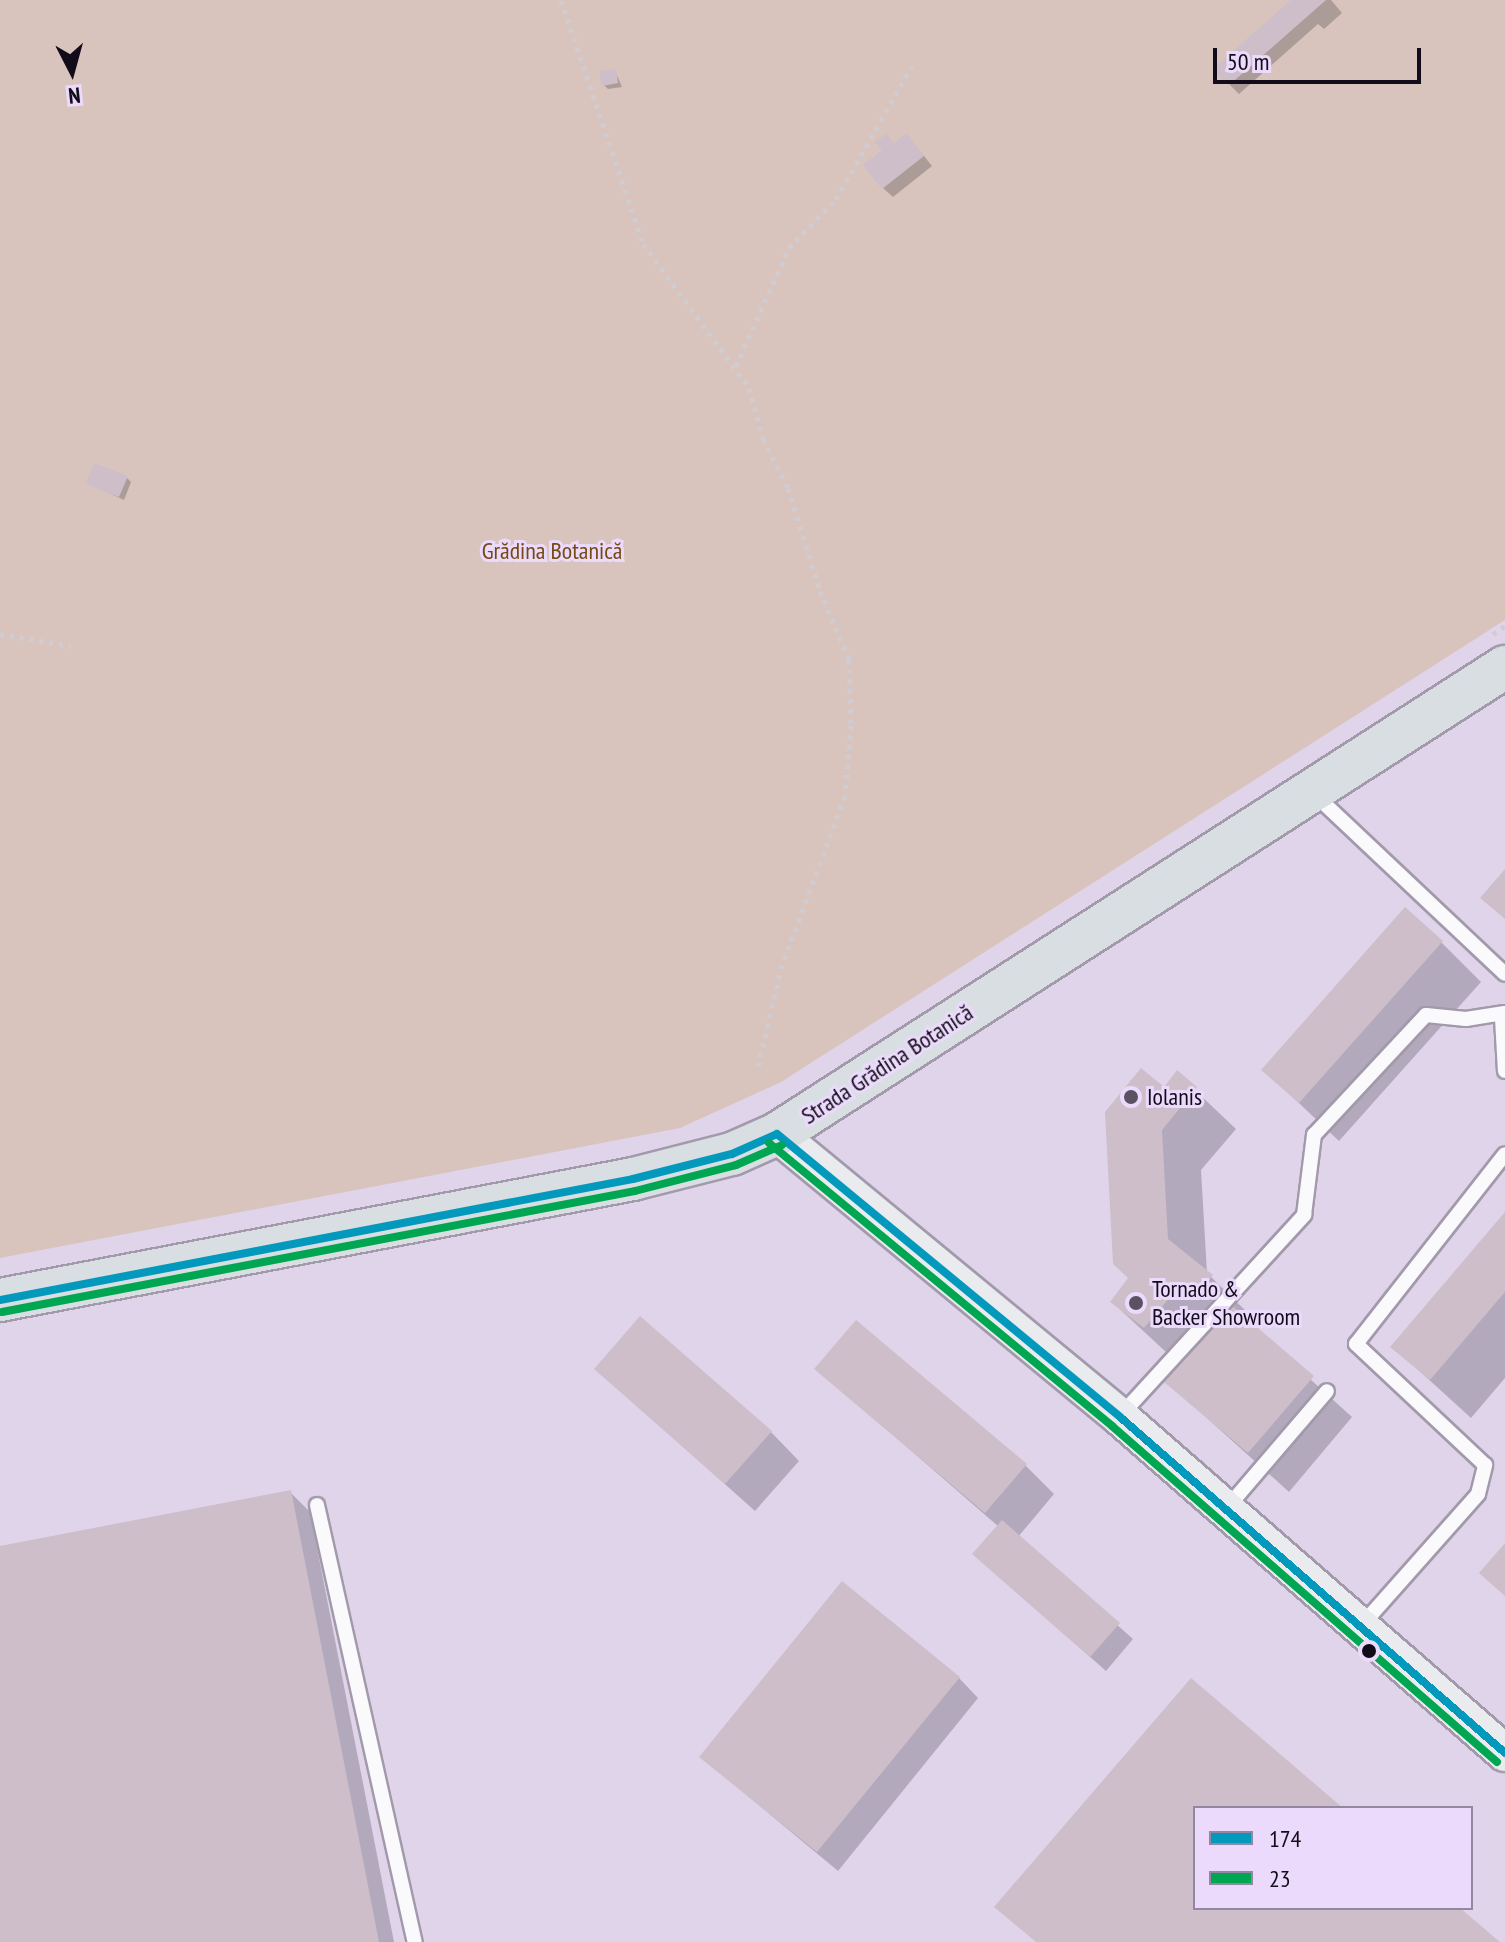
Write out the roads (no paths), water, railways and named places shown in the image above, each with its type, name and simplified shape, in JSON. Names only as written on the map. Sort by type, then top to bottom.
[{"type":"main road","name":"Strada Grădina Botanică","points":[[0,1300],[633,1179],[732,1154],[777,1134],[1311,791],[1493,654]]},
{"type":"main road","points":[[777,1134],[1120,1417],[1505,1753]]},
{"type":"lane","points":[[1311,791],[1505,974]]},
{"type":"lane","points":[[1120,1417],[1304,1215],[1314,1135],[1426,1015],[1503,1015],[1505,1071]]},
{"type":"lane","points":[[1359,1628],[1478,1494],[1485,1465],[1356,1344],[1505,1154]]},
{"type":"lane","points":[[1225,1510],[1327,1391]]},
{"type":"lane","points":[[317,1505],[415,1942]]},
{"type":"place","name":"Iolanis","points":[[1131,1097]]},
{"type":"place","name":"Tornado & Backer Showroom","points":[[1136,1303]]},
{"type":"park label","name":"Grădina Botanică","points":[[552,551]]}]
